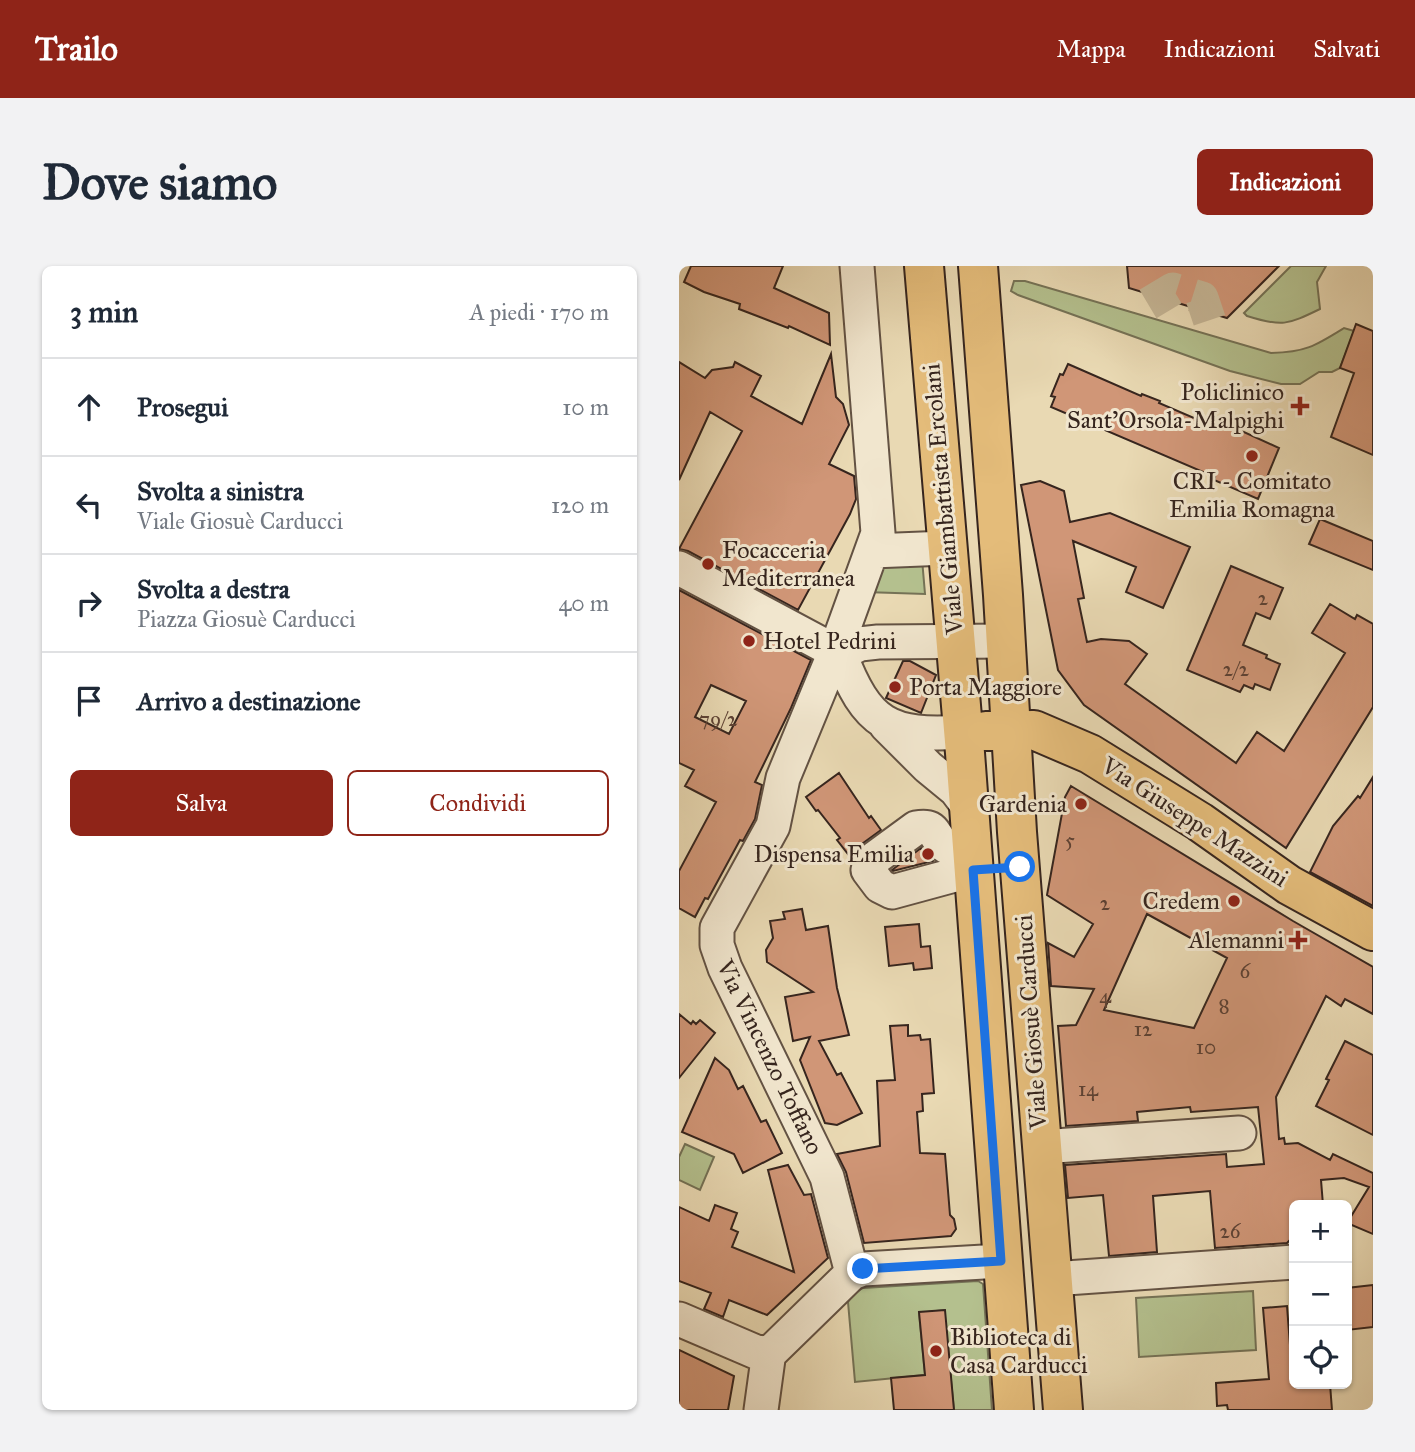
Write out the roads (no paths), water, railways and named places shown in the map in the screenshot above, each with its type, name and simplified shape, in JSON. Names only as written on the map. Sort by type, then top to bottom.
[{"type":"main road","name":"Viale Giambattista Ercolani","points":[[923,266],[963,732]]},
{"type":"main road","name":"Viale Giambattista Ercolani","points":[[978,266],[1011,730]]},
{"type":"main road","name":"Viale Giosuè Carducci","points":[[1011,730],[1063,1410]]},
{"type":"main road","name":"Via Giuseppe Mazzini","points":[[963,732],[1034,730],[1090,754],[1200,822],[1289,885],[1373,931]]},
{"type":"main road","name":"Viale Giosuè Carducci","points":[[963,732],[1014,1410]]},
{"type":"main road","points":[[973,863],[1020,867]]},
{"type":"main road","points":[[1001,1261],[1051,1268]]},
{"type":"street","points":[[838,653],[878,533],[857,266]]},
{"type":"street","points":[[872,551],[947,548]]},
{"type":"street","points":[[679,568],[838,653],[852,685],[871,712],[956,790],[968,806]]},
{"type":"street","points":[[838,653],[869,643],[1006,641]]},
{"type":"street","name":"Via Vincenzo Toffano","points":[[838,653],[783,778],[773,826],[717,928],[716,937],[725,968],[827,1177],[852,1273]]},
{"type":"street","points":[[884,723],[921,734],[963,732]]},
{"type":"street","name":"Viale Giosuè Carducci","points":[[1041,1147],[1239,1133]]},
{"type":"street","points":[[679,1319],[756,1352],[766,1353],[773,1350],[852,1273],[863,1269],[1001,1261]]},
{"type":"street","points":[[1051,1268],[1289,1262]]},
{"type":"street","points":[[761,1410],[768,1359],[766,1353]]},
{"type":"tunnel","points":[[1148,304],[1173,289],[1202,298],[1210,322]]},
{"type":"place","name":"Policlinico Sant'Orsola-Malpighi","points":[[1300,406]]},
{"type":"place","name":"CRI - Comitato Emilia Romagna","points":[[1252,456]]},
{"type":"place","name":"Focacceria Mediterranea","points":[[708,564]]},
{"type":"place","name":"Hotel Pedrini","points":[[749,641]]},
{"type":"place","name":"Porta Maggiore","points":[[895,687]]},
{"type":"place","name":"Gardenia","points":[[1081,804]]},
{"type":"place","name":"Dispensa Emilia","points":[[928,854]]},
{"type":"place","name":"Credem","points":[[1234,901]]},
{"type":"place","name":"Alemanni","points":[[1298,940]]},
{"type":"place","name":"Biblioteca di Casa Carducci","points":[[936,1351]]}]
